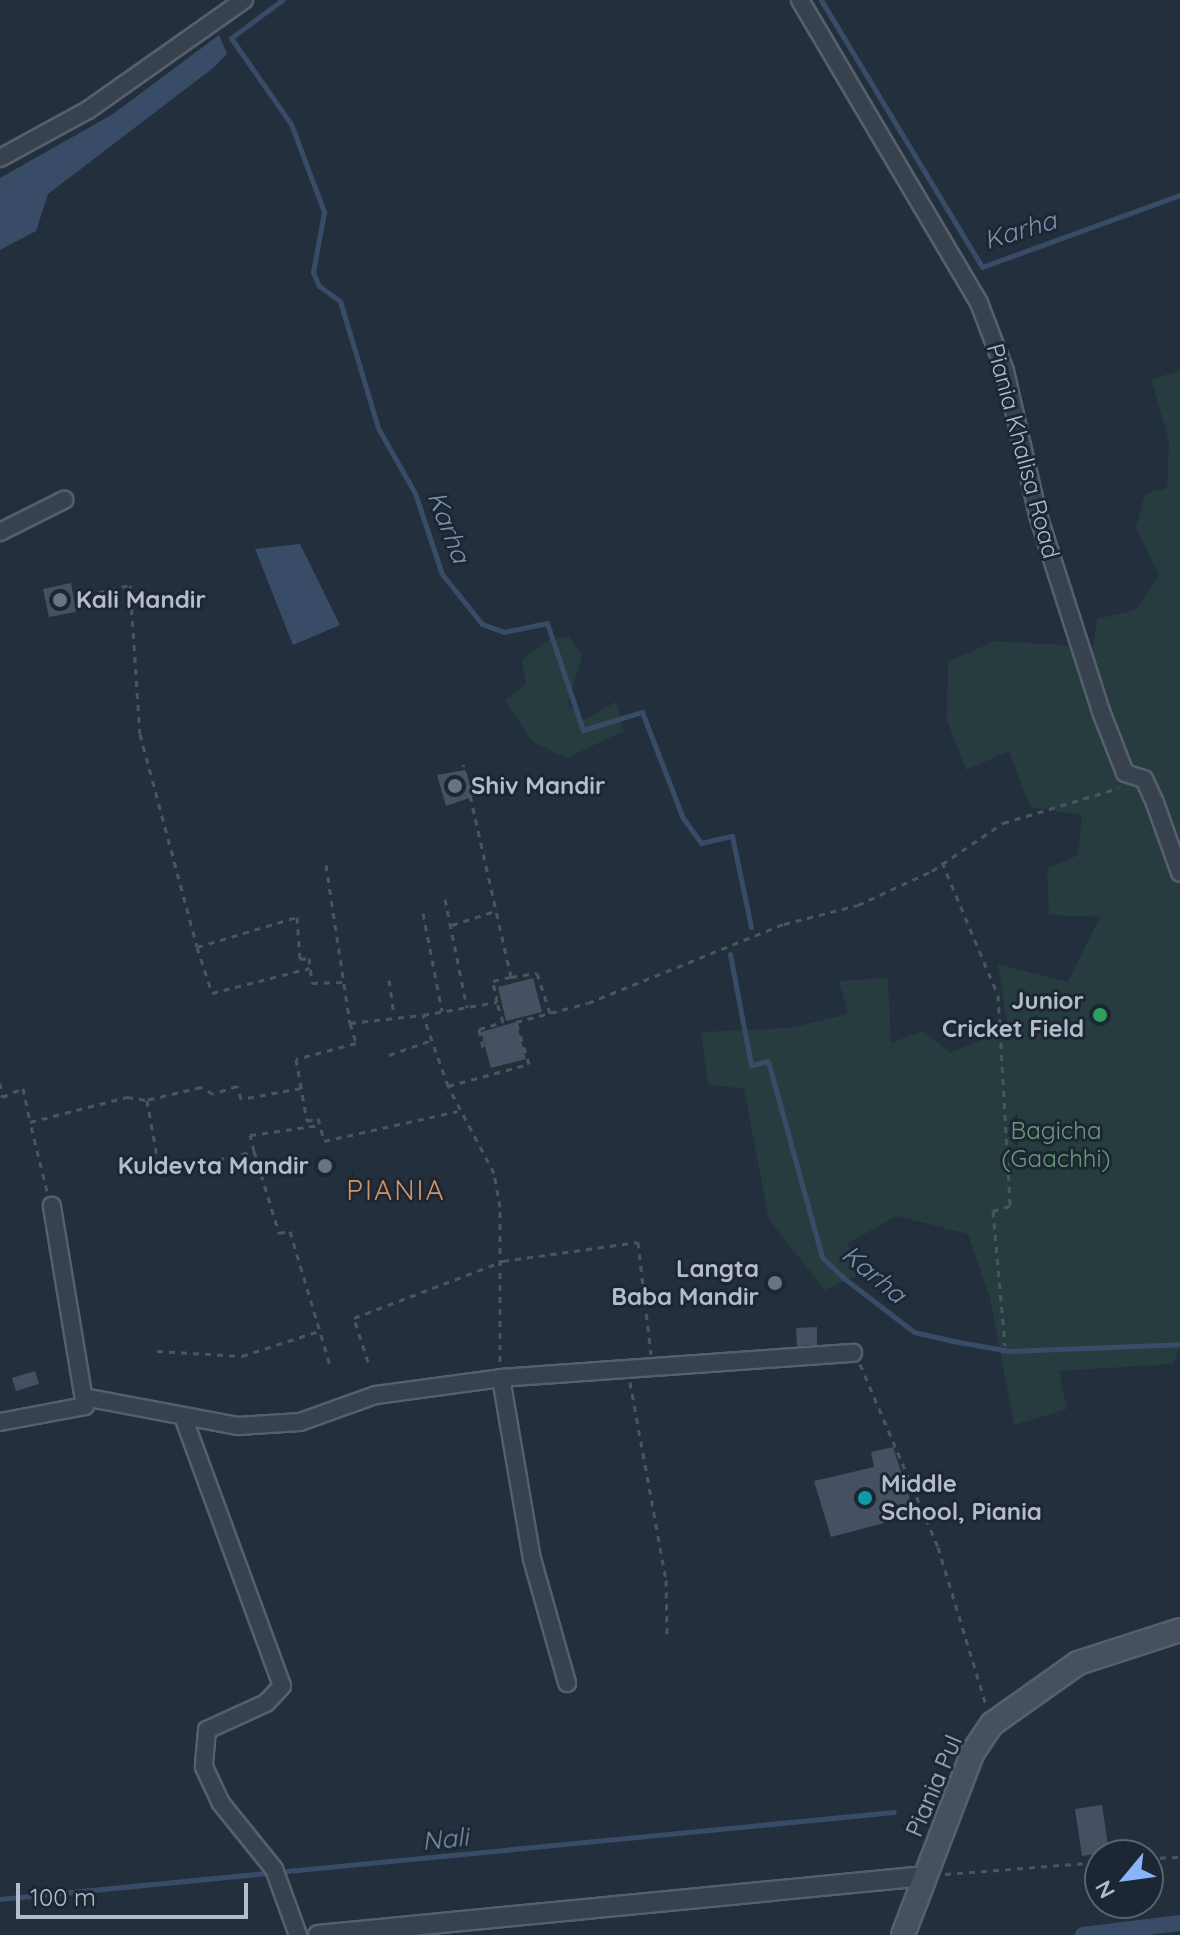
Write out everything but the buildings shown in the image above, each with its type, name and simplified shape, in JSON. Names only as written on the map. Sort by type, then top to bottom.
[{"type":"main road","name":"Piania Pul","points":[[903,1935],[973,1752],[992,1724],[1078,1663],[1180,1630]]},
{"type":"street","points":[[0,158],[88,110],[244,0]]},
{"type":"street","name":"Piania Khalisa Road","points":[[800,0],[979,303],[1010,386],[1038,515],[1102,714],[1125,773],[1144,779],[1180,873]]},
{"type":"street","points":[[0,532],[64,500]]},
{"type":"street","points":[[0,1422],[85,1406],[52,1206]]},
{"type":"street","points":[[84,1397],[185,1422],[300,1422],[376,1395],[501,1378],[853,1353]]},
{"type":"street","points":[[501,1378],[532,1559],[567,1683]]},
{"type":"street","points":[[185,1422],[282,1686],[266,1703],[207,1730],[200,1751],[215,1794],[274,1869],[298,1935]]},
{"type":"street","points":[[318,1935],[925,1876]]},
{"type":"path","points":[[75,598],[130,585],[140,734],[212,993],[310,968]]},
{"type":"path","points":[[463,764],[511,977]]},
{"type":"path","points":[[448,1086],[529,1064],[516,1022],[550,1013],[784,924],[858,905],[942,862],[1003,823],[1144,779]]},
{"type":"path","points":[[942,862],[998,995],[1010,1206],[993,1211],[1005,1345]]},
{"type":"path","points":[[326,865],[342,982],[356,1043],[296,1059],[307,1121],[318,1118],[324,1141],[458,1111]]},
{"type":"path","points":[[445,899],[467,1008]]},
{"type":"path","points":[[452,925],[498,910]]},
{"type":"path","points":[[423,913],[442,1011]]},
{"type":"path","points":[[197,947],[297,917],[300,959],[309,958],[312,983],[342,982]]},
{"type":"path","points":[[483,1047],[479,1029],[503,1022],[493,981],[537,973],[550,1013]]},
{"type":"path","points":[[389,980],[394,1016]]},
{"type":"path","points":[[350,1023],[423,1015],[497,1002]]},
{"type":"path","points":[[423,1015],[429,1041],[458,1111],[494,1173],[503,1261],[501,1378]]},
{"type":"path","points":[[389,1055],[429,1041]]},
{"type":"path","points":[[0,1083],[2,1097],[23,1088],[52,1206]]},
{"type":"path","points":[[30,1122],[127,1097],[147,1100],[201,1087],[213,1094],[237,1086],[241,1099],[301,1088]]},
{"type":"path","points":[[147,1100],[160,1174],[254,1151]]},
{"type":"path","points":[[320,1125],[250,1135],[279,1233],[290,1231],[330,1365]]},
{"type":"path","points":[[368,1362],[354,1318],[503,1261],[638,1242],[653,1369]]},
{"type":"path","points":[[157,1351],[242,1356],[319,1331]]},
{"type":"path","points":[[853,1353],[888,1419],[938,1547],[992,1724]]},
{"type":"path","points":[[626,1371],[666,1580],[667,1634]]},
{"type":"path","points":[[925,1876],[1084,1863]]},
{"type":"green space","name":"Bagicha (Gaachhi)","points":[[1180,371],[1180,1346],[1173,1364],[1059,1371],[1067,1409],[1014,1425],[990,1298],[968,1234],[897,1216],[848,1243],[858,1275],[825,1290],[769,1220],[744,1089],[708,1084],[701,1032],[790,1028],[848,1014],[839,981],[888,978],[891,1043],[923,1031],[950,1053],[1008,1029],[998,964],[1068,982],[1100,917],[1049,915],[1047,869],[1078,855],[1082,815],[1030,807],[1009,751],[966,770],[947,720],[948,662],[995,641],[1093,647],[1097,619],[1135,610],[1159,576],[1136,528],[1145,494],[1167,488],[1169,441],[1151,379]]},
{"type":"green space","points":[[569,637],[582,655],[568,704],[584,720],[616,702],[624,731],[566,758],[532,741],[505,700],[526,684],[522,659],[549,640]]},
{"type":"water","points":[[219,35],[227,54],[213,68],[48,194],[36,231],[0,250],[0,178],[113,114]]},
{"type":"water","points":[[300,544],[340,625],[293,645],[255,549]]},
{"type":"waterway","name":"Karha","points":[[282,0],[231,38],[291,124],[324,212],[313,272],[319,286],[340,301],[378,428],[415,493],[442,574],[482,624],[504,632],[547,623],[583,730],[642,712],[683,818],[701,843],[732,836],[751,927]]},
{"type":"waterway","name":"Karha","points":[[821,0],[982,267],[1180,195]]},
{"type":"waterway","name":"Karha","points":[[730,954],[751,1065],[768,1061],[822,1257],[845,1279],[914,1332],[953,1341],[1009,1351],[1180,1344]]},
{"type":"waterway","name":"Nali","points":[[0,1899],[894,1812]]},
{"type":"waterway","points":[[1083,1935],[1180,1923]]},
{"type":"place","name":"Kali Mandir","points":[[60,600]]},
{"type":"place","name":"Shiv Mandir","points":[[455,786]]},
{"type":"place","name":"Junior Cricket Field","points":[[1100,1015]]},
{"type":"place","name":"Kuldevta Mandir","points":[[325,1166]]},
{"type":"place","name":"Langta Baba Mandir","points":[[775,1283]]},
{"type":"place","name":"Middle School, Piania","points":[[865,1498]]},
{"type":"district","name":"PIANIA","points":[[396,1190]]}]
